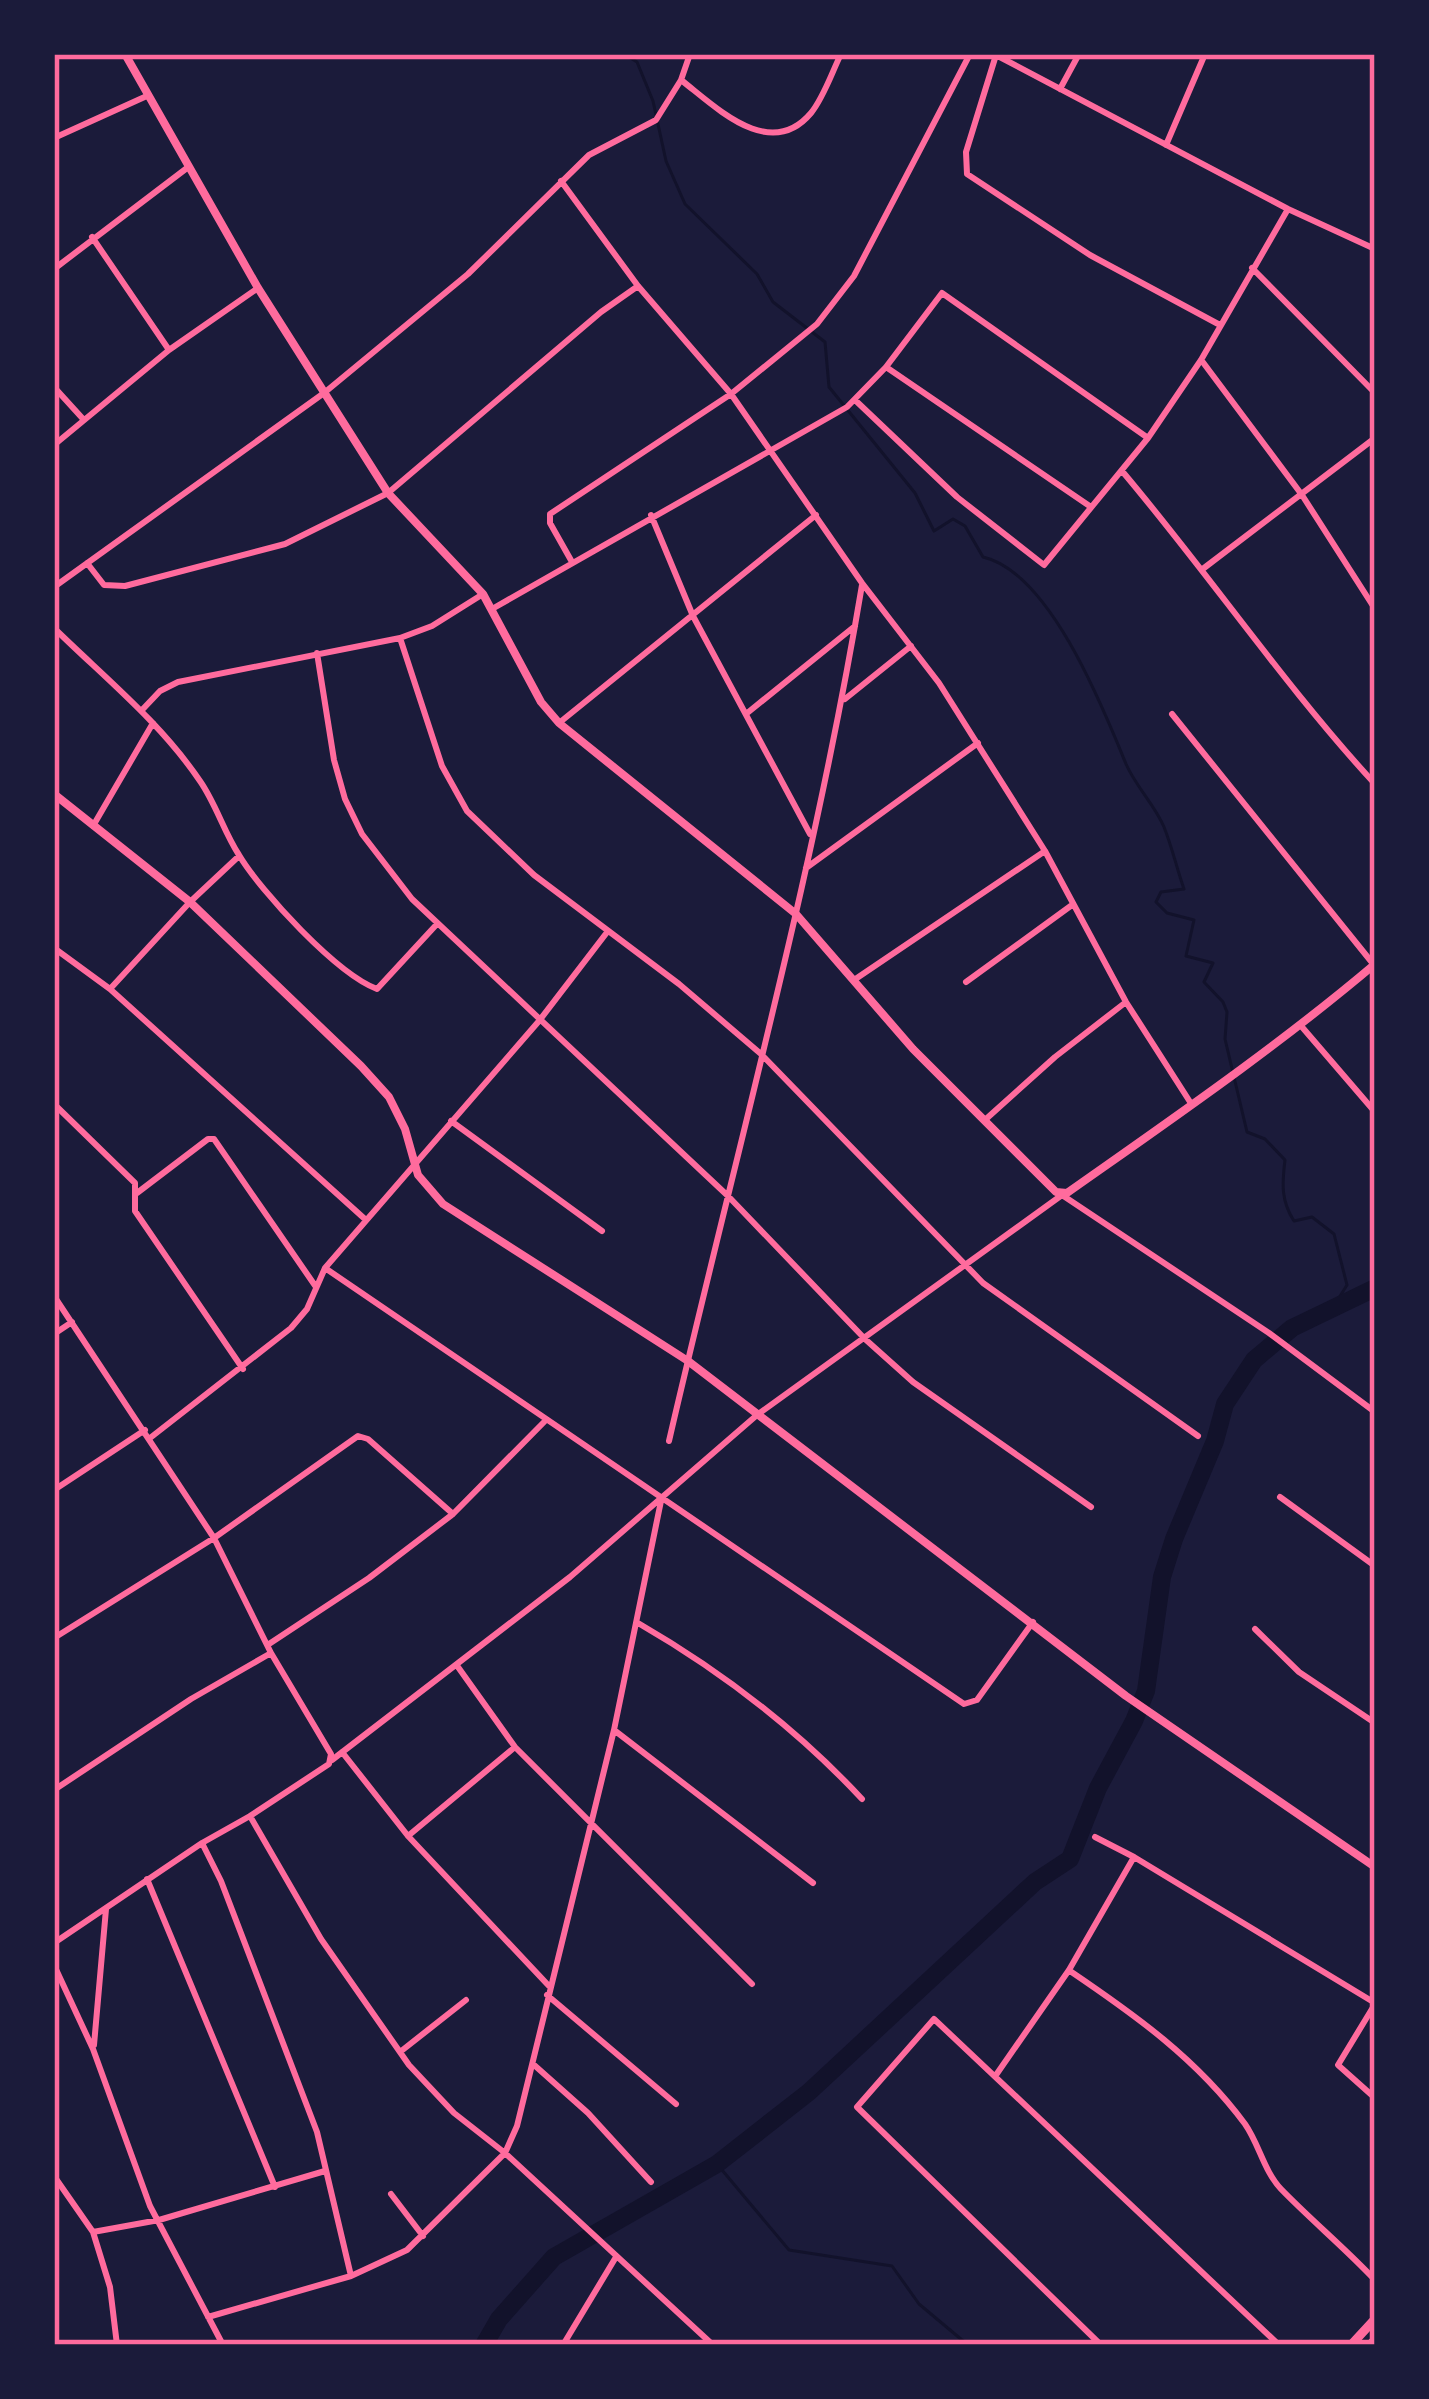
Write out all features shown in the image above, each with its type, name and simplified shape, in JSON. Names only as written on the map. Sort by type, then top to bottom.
[{"type":"highway","points":[[1351,2345],[1375,2319]]},
{"type":"street","points":[[125,54],[258,288],[388,493],[483,594],[541,702],[559,723],[796,914],[913,1049],[1062,1195],[1269,1333],[1375,1412]]},
{"type":"street","points":[[54,587],[324,393],[468,274],[589,155],[656,120],[691,54]]},
{"type":"street","points":[[681,80],[745,129],[791,129],[811,112],[841,54]]},
{"type":"street","points":[[572,562],[550,523],[550,514],[731,394],[817,324],[854,276],[970,54]]},
{"type":"street","points":[[1060,89],[1079,54]]},
{"type":"street","points":[[1166,145],[1205,54]]},
{"type":"street","points":[[1220,325],[1090,255],[967,174],[966,152],[995,55],[1288,209],[1375,249]]},
{"type":"street","points":[[54,138],[149,95]]},
{"type":"street","points":[[54,268],[187,168]]},
{"type":"street","points":[[561,181],[638,286],[731,394],[978,743],[1045,851],[1126,1002],[1192,1105]]},
{"type":"street","points":[[855,400],[957,496],[1042,565],[1047,564],[1148,438],[1201,360],[1288,209]]},
{"type":"street","points":[[92,237],[169,350]]},
{"type":"street","points":[[1252,268],[1375,393]]},
{"type":"street","points":[[87,563],[104,585],[125,586],[285,544],[388,493],[638,286]]},
{"type":"street","points":[[54,445],[169,350],[258,288]]},
{"type":"street","points":[[492,609],[855,400],[942,292],[1148,438]]},
{"type":"street","points":[[1201,360],[1302,496],[1375,609]]},
{"type":"street","points":[[886,367],[1092,508]]},
{"type":"street","points":[[54,387],[83,420]]},
{"type":"street","points":[[1204,568],[1375,439]]},
{"type":"street","points":[[1122,471],[1204,568],[1324,729],[1375,784]]},
{"type":"street","points":[[651,515],[693,616],[812,837]]},
{"type":"street","points":[[559,723],[816,515]]},
{"type":"street","points":[[669,1441],[796,914],[862,583]]},
{"type":"street","points":[[142,710],[160,691],[178,682],[400,638],[432,626],[483,594]]},
{"type":"street","points":[[746,714],[855,625]]},
{"type":"street","points":[[54,628],[142,710],[202,784],[239,856],[275,905],[370,987],[386,983],[437,924]]},
{"type":"street","points":[[400,638],[442,766],[467,811],[534,875],[761,1054],[962,1264],[1030,1320],[1198,1436]]},
{"type":"street","points":[[842,701],[910,646]]},
{"type":"street","points":[[317,653],[344,799],[362,834],[412,899],[728,1196],[865,1339],[913,1382],[1091,1507]]},
{"type":"street","points":[[54,1943],[332,1760],[458,1666],[757,1415],[962,1264],[1302,1028],[1374,965],[1172,714]]},
{"type":"street","points":[[94,826],[153,723]]},
{"type":"street","points":[[805,869],[978,743]]},
{"type":"street","points":[[54,794],[190,902],[389,1097],[406,1129],[413,1165],[443,1204],[688,1360],[1126,1696],[1375,1867]]},
{"type":"street","points":[[854,980],[1045,851]]},
{"type":"street","points":[[110,989],[239,856]]},
{"type":"street","points":[[966,982],[1072,905]]},
{"type":"street","points":[[54,1490],[148,1434],[243,1369],[291,1328],[307,1309],[326,1268],[539,1021],[608,931]]},
{"type":"street","points":[[54,948],[110,989],[366,1220]]},
{"type":"street","points":[[986,1119],[1126,1002]]},
{"type":"street","points":[[1302,1028],[1375,1112]]},
{"type":"street","points":[[54,1104],[135,1183],[135,1211],[243,1369]]},
{"type":"street","points":[[452,1121],[602,1231]]},
{"type":"street","points":[[137,1193],[214,1139],[316,1287]]},
{"type":"street","points":[[326,1268],[964,1704],[977,1700],[1033,1622]]},
{"type":"street","points":[[54,1296],[214,1538],[332,1760]]},
{"type":"street","points":[[54,1334],[72,1322]]},
{"type":"street","points":[[54,1790],[369,1578],[453,1514],[545,1421]]},
{"type":"street","points":[[54,1638],[214,1538],[358,1436],[368,1439],[453,1514]]},
{"type":"street","points":[[208,2318],[351,2276],[407,2250],[505,2153],[533,2064],[614,1730],[662,1497]]},
{"type":"street","points":[[1280,1497],[1375,1566]]},
{"type":"street","points":[[638,1623],[739,1689],[818,1752],[862,1799]]},
{"type":"street","points":[[1256,1630],[1299,1672],[1375,1723]]},
{"type":"street","points":[[458,1666],[515,1747],[752,1984]]},
{"type":"street","points":[[614,1730],[814,1883]]},
{"type":"street","points":[[408,1836],[515,1747]]},
{"type":"street","points":[[342,1752],[408,1836],[548,1990],[676,2104]]},
{"type":"street","points":[[250,1816],[321,1939],[400,2052],[454,2113],[505,2153],[712,2345]]},
{"type":"street","points":[[1095,1837],[1375,2004],[1338,2065],[1375,2098]]},
{"type":"street","points":[[202,1843],[305,2100],[351,2276]]},
{"type":"street","points":[[996,2075],[1069,1970],[1134,1857]]},
{"type":"street","points":[[146,1879],[275,2187]]},
{"type":"street","points":[[93,2048],[106,1906]]},
{"type":"street","points":[[54,1964],[93,2048],[142,2186],[223,2345]]},
{"type":"street","points":[[1069,1970],[1152,2027],[1197,2067],[1246,2126],[1280,2188],[1336,2237],[1375,2280]]},
{"type":"street","points":[[400,2052],[466,2000]]},
{"type":"street","points":[[1101,2345],[857,2107],[934,2019],[1279,2345]]},
{"type":"street","points":[[533,2064],[652,2182]]},
{"type":"street","points":[[93,2232],[159,2220],[326,2171]]},
{"type":"street","points":[[54,2176],[93,2232],[110,2287],[117,2345]]},
{"type":"street","points":[[391,2194],[423,2236]]},
{"type":"street","points":[[563,2345],[616,2257]]},
{"type":"waterway","points":[[624,54],[637,62],[653,101],[666,161],[685,204],[757,274],[773,302],[825,342],[829,387],[915,493],[934,531],[953,519],[965,526],[983,557],[1007,568],[1030,587],[1070,644],[1130,772],[1167,835],[1184,889],[1161,892],[1156,902],[1167,913],[1194,920],[1186,956],[1213,963],[1204,982],[1227,1012],[1225,1039],[1247,1132],[1265,1139],[1285,1160],[1284,1192],[1294,1221],[1312,1217],[1334,1234],[1347,1285],[1332,1309]]},
{"type":"waterway","points":[[484,2345],[499,2319],[554,2257],[717,2164],[809,2092],[1035,1882],[1070,1859],[1098,1788],[1146,1691],[1162,1577],[1225,1404],[1254,1360],[1292,1328],[1375,1288]]},
{"type":"waterway","points":[[717,2164],[789,2250],[892,2266],[919,2304],[968,2345]]}]
